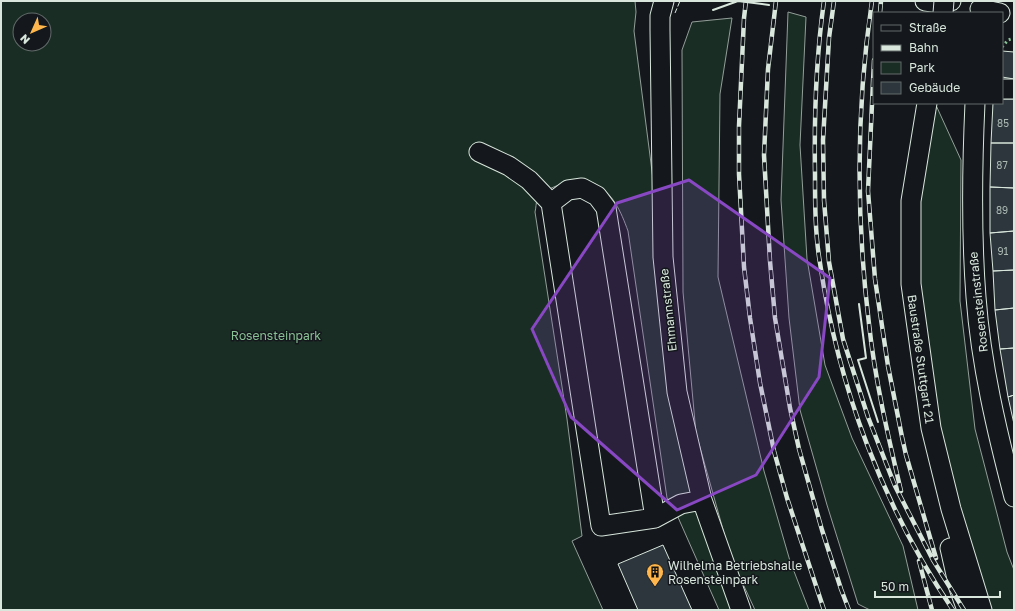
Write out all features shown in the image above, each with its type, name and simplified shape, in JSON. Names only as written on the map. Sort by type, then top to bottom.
[{"type":"street","name":"Ehmannstraße","points":[[664,1],[660,16],[663,257],[677,392],[702,500],[741,610]]},
{"type":"street","points":[[924,1],[940,3],[951,1]]},
{"type":"street","points":[[943,12],[944,1]]},
{"type":"street","points":[[977,8],[996,12]]},
{"type":"street","points":[[1003,13],[1014,15]]},
{"type":"street","points":[[1003,89],[1014,90]]},
{"type":"street","name":"Baustraße Stuttgart 21","points":[[917,104],[900,198],[901,282],[911,361],[922,428],[959,588],[967,610]]},
{"type":"street","name":"Baustraße Stuttgart 21","points":[[927,104],[911,201],[911,284],[931,428],[951,509],[982,610]]},
{"type":"street","name":"Rosensteinstraße","points":[[976,104],[973,154],[972,227],[976,299],[994,416],[1014,497]]},
{"type":"street","points":[[479,152],[509,166],[524,176],[551,203],[601,526],[655,518],[681,504],[702,500]]},
{"type":"street","points":[[551,203],[568,190],[582,188],[598,196],[606,208],[655,518]]},
{"type":"highlighted area","points":[[689,180],[830,278],[819,377],[756,475],[677,510],[571,417],[532,329],[617,203]]},
{"type":"green space","name":"Rosensteinpark","points":[[1,1],[635,1],[636,12],[634,31],[663,257],[677,392],[741,610],[719,610],[677,515],[667,498],[628,231],[619,210],[611,197],[593,183],[580,181],[562,184],[546,191],[537,200],[535,212],[567,419],[582,536],[572,541],[603,610],[1,610]]},
{"type":"green space","points":[[788,12],[806,17],[800,145],[807,259],[825,365],[852,438],[903,546],[918,610],[870,610],[858,604],[827,505],[800,410],[789,318],[781,200]]},
{"type":"green space","points":[[732,18],[720,94],[718,277],[764,471],[790,561],[809,610],[755,610],[731,558],[696,433],[683,292],[682,50],[692,22]]},
{"type":"green space","points":[[935,104],[961,160],[960,301],[975,429],[1007,552],[1014,570],[1014,610],[990,610],[963,529],[938,427],[917,284],[915,233]]},
{"type":"building","points":[[1003,51],[1014,52],[1014,79],[1003,77]]},
{"type":"building","points":[[1003,99],[1014,99],[1014,143],[991,143],[993,104],[1003,104]]},
{"type":"building","points":[[991,143],[1014,143],[1014,188],[990,187]]},
{"type":"building","points":[[990,187],[1014,188],[1014,231],[990,233]]},
{"type":"building","points":[[1014,231],[1014,270],[993,271],[990,233]]},
{"type":"building","points":[[1014,270],[1014,308],[995,310],[993,271]]},
{"type":"building","points":[[1014,308],[1014,348],[1000,349],[995,310]]},
{"type":"building","points":[[1014,348],[1014,395],[1008,397],[1000,349]]},
{"type":"building","points":[[1014,395],[1014,424],[1008,397]]},
{"type":"building","name":"Wilhelma Betriebshalle Rosensteinpark","points":[[663,545],[692,610],[638,610],[618,564]]},
{"type":"railway","points":[[746,1],[739,126],[739,174],[744,267],[750,318],[760,383],[774,451],[787,498],[824,610]]},
{"type":"railway","points":[[776,1],[768,69],[764,155],[775,318],[790,408],[799,449],[822,530],[849,610]]},
{"type":"railway","points":[[824,1],[816,87],[815,196],[818,252],[828,309],[852,400],[867,444],[885,488],[905,530],[928,571],[953,610]]},
{"type":"railway","points":[[834,1],[829,38],[823,140],[824,200],[829,262],[843,339],[868,417],[895,486],[933,560],[964,610]]},
{"type":"railway","points":[[872,1],[863,82],[861,122],[860,203],[862,243],[869,324],[878,387],[901,491]]},
{"type":"railway","points":[[880,12],[881,1]]},
{"type":"railway","points":[[873,82],[868,191],[875,279],[888,366],[902,437],[936,558]]},
{"type":"railway","points":[[919,561],[932,610]]},
{"type":"hedge","points":[[1003,46],[1008,40],[1014,38]]},
{"type":"fence","points":[[675,13],[680,1]]},
{"type":"wall","points":[[713,10],[738,1],[769,5]]},
{"type":"wall","points":[[859,304],[866,358],[858,360],[878,422]]},
{"type":"place","name":"Wilhelma Betriebshalle Rosensteinpark","points":[[655,587]]}]
